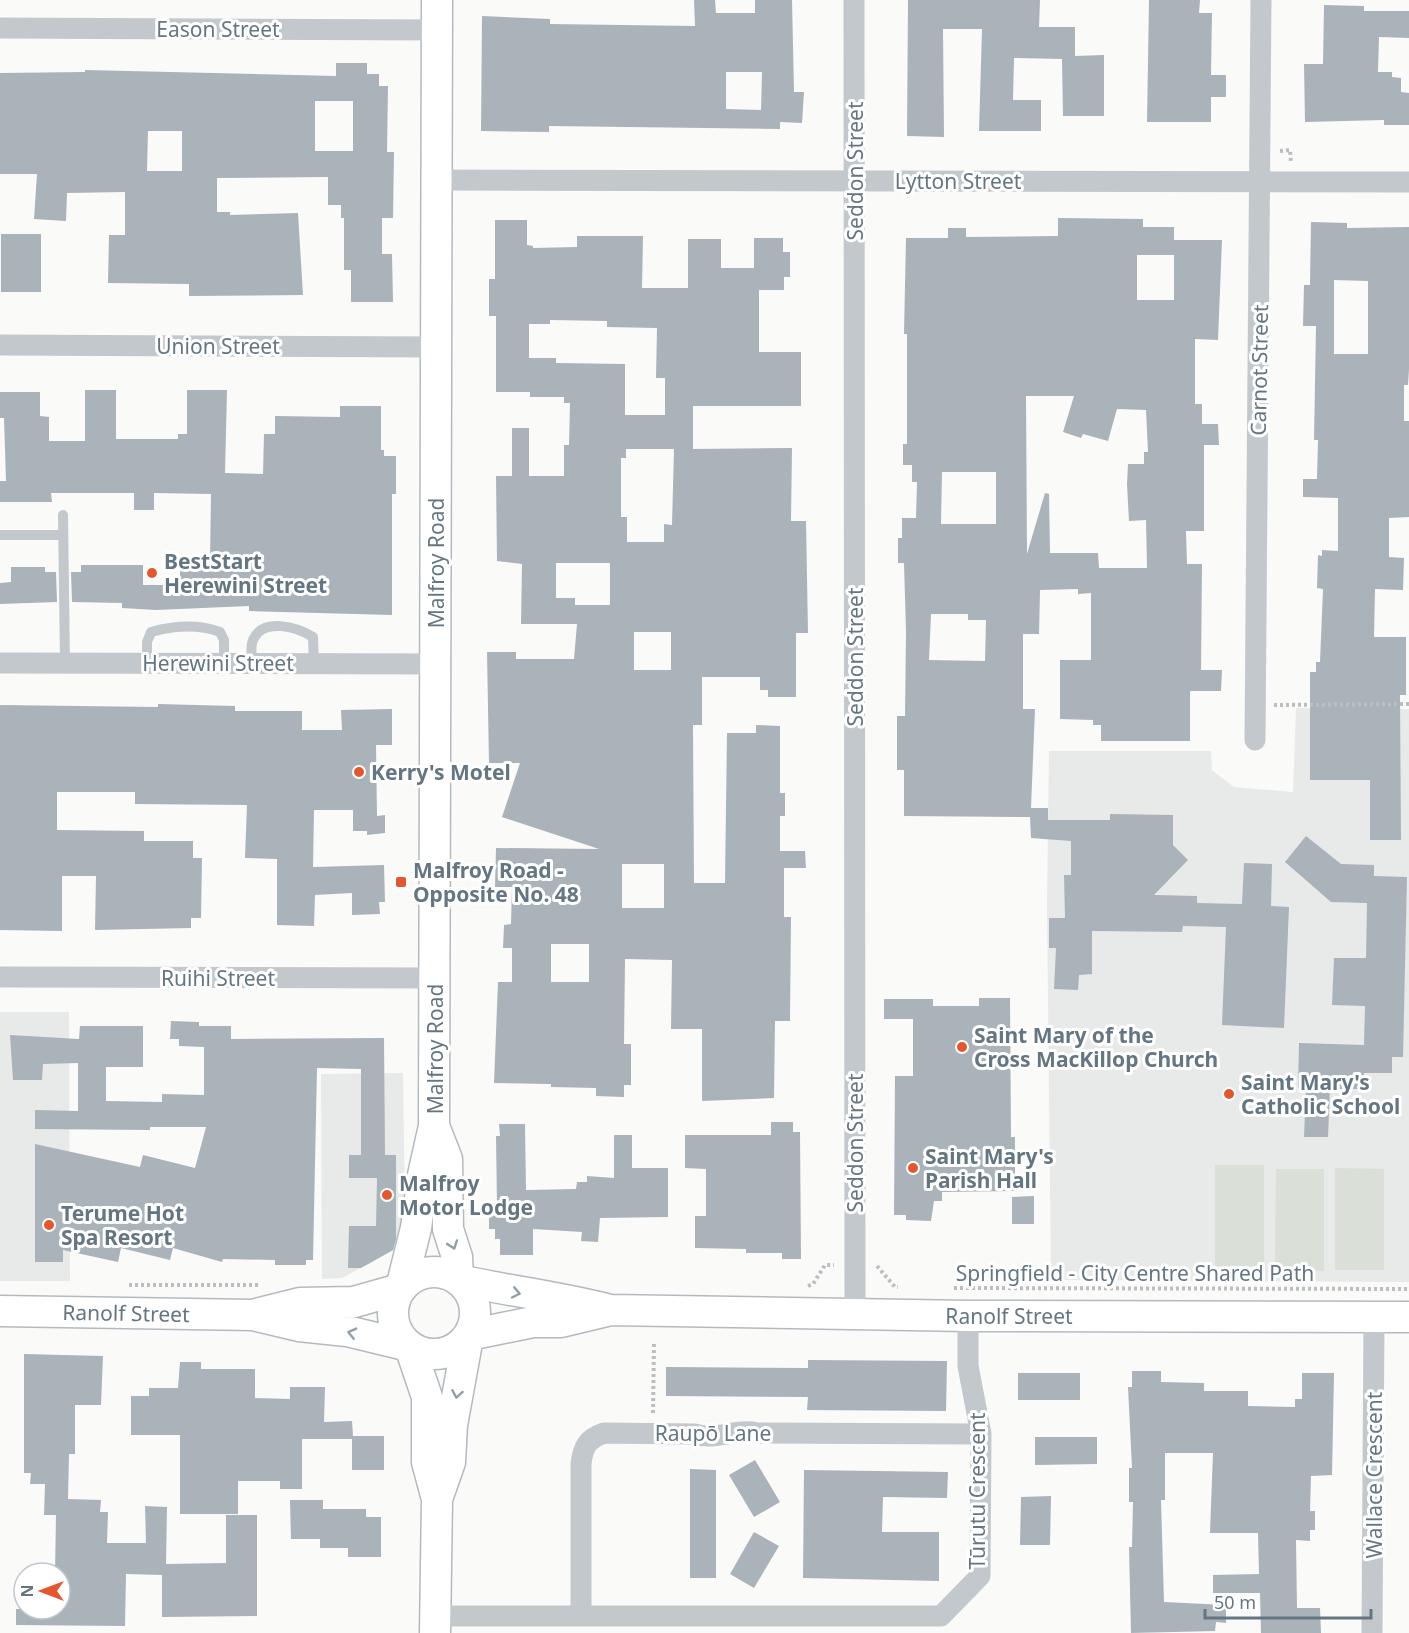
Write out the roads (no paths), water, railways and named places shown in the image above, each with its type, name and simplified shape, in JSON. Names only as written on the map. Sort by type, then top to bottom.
[{"type":"main road","name":"Malfroy Road","points":[[401,1289],[416,1228],[423,1175],[434,1126],[437,0]]},
{"type":"main road","name":"Malfroy Road","points":[[434,1126],[447,1159],[448,1229],[457,1257],[458,1280]]},
{"type":"main road","points":[[437,1499],[450,1462],[452,1425],[468,1336],[475,1316],[474,1306],[466,1288],[458,1280],[434,1272],[410,1279],[395,1299],[393,1320],[402,1339],[410,1347],[420,1352],[441,1354],[460,1345],[468,1336]]},
{"type":"main road","name":"Ranolf Street","points":[[458,1280],[532,1296],[564,1298],[610,1310],[968,1316],[1409,1317]]},
{"type":"main road","name":"Ranolf Street","points":[[253,1315],[300,1302],[354,1302],[401,1289]]},
{"type":"main road","name":"Ranolf Street","points":[[468,1336],[533,1322],[561,1322],[610,1310]]},
{"type":"main road","name":"Ranolf Street","points":[[0,1311],[253,1315],[299,1326],[347,1331],[410,1347]]},
{"type":"main road","points":[[410,1347],[427,1397],[427,1462],[437,1499],[435,1624]]},
{"type":"street","name":"Seddon Street","points":[[854,0],[855,1315]]},
{"type":"street","name":"Carnot Street","points":[[1255,740],[1261,0]]},
{"type":"street","name":"Eason Street","points":[[0,28],[437,30]]},
{"type":"street","name":"Lytton Street","points":[[436,180],[1409,182]]},
{"type":"street","name":"Union Street","points":[[0,345],[437,347]]},
{"type":"street","name":"Herewini Street","points":[[0,663],[436,664]]},
{"type":"street","name":"Ruihi Street","points":[[0,977],[435,978]]},
{"type":"street","name":"Tūrutu Crescent","points":[[435,1624],[581,1615],[941,1616],[980,1576],[981,1434],[968,1366],[968,1316]]},
{"type":"street","name":"Wallace Crescent","points":[[1372,1633],[1374,1317]]},
{"type":"street","name":"Raupō Lane","points":[[581,1615],[581,1464],[586,1443],[594,1437],[604,1433],[695,1434],[707,1438],[742,1430],[758,1433],[981,1434]]},
{"type":"lane","points":[[63,515],[64,663]]},
{"type":"lane","points":[[0,535],[63,535]]},
{"type":"lane","points":[[147,663],[147,642],[151,632],[168,628],[206,627],[220,632],[224,640],[224,663]]},
{"type":"lane","points":[[252,663],[252,641],[260,631],[268,627],[294,627],[313,637],[314,664]]},
{"type":"place","name":"BestStart Herewini Street","points":[[152,573]]},
{"type":"place","name":"Kerry's Motel","points":[[359,772]]},
{"type":"place","name":"Malfroy Road - Opposite No. 48","points":[[401,882]]},
{"type":"place","name":"Saint Mary of the Cross MacKillop Church","points":[[962,1047]]},
{"type":"place","name":"Saint Mary's Catholic School","points":[[1229,1094]]},
{"type":"place","name":"Saint Mary's Parish Hall","points":[[913,1168]]},
{"type":"place","name":"Malfroy Motor Lodge","points":[[387,1195]]},
{"type":"place","name":"Terume Hot Spa Resort","points":[[49,1225]]}]
